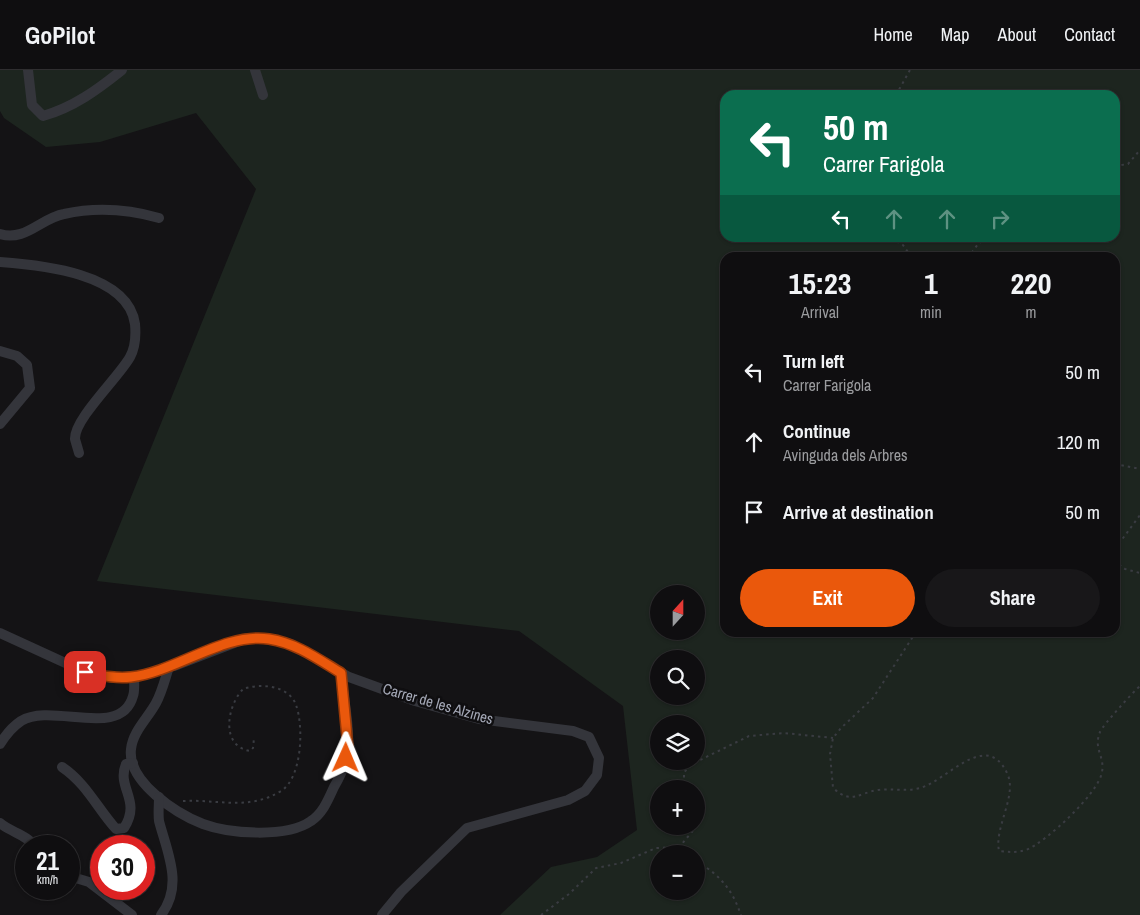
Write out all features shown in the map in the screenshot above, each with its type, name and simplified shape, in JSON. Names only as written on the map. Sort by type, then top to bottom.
[{"type":"street","points":[[28,70],[32,105],[43,116],[58,112],[90,96],[122,70]]},
{"type":"street","points":[[255,70],[263,95]]},
{"type":"street","points":[[0,234],[7,236],[22,234],[53,216],[65,213],[116,209],[159,218]]},
{"type":"street","points":[[0,262],[38,266],[101,282],[119,294],[134,316],[136,335],[130,357],[82,419],[75,438],[80,453]]},
{"type":"street","points":[[0,351],[17,356],[27,365],[30,388],[0,424]]},
{"type":"street","name":"Carrer de les Alzines","points":[[0,633],[85,672],[113,678],[134,677],[169,667],[247,638],[261,638],[291,644],[341,673],[393,693],[479,719],[573,731],[589,738],[600,758],[597,775],[585,791],[568,800],[467,828],[400,892],[382,915]]},
{"type":"street","points":[[169,667],[156,703],[138,731],[131,750],[133,762],[141,782],[172,806],[202,823],[227,829],[278,832],[288,831],[310,822],[323,810],[344,768],[348,748],[341,673]]},
{"type":"street","points":[[0,744],[7,733],[21,721],[45,714],[93,720],[114,717],[128,707],[134,696],[134,677]]},
{"type":"street","points":[[62,768],[75,776],[88,790],[116,829],[124,828],[129,820],[132,806],[122,771],[126,764],[133,762]]},
{"type":"street","points":[[160,797],[159,818],[172,862],[170,900],[162,915]]},
{"type":"street","points":[[0,823],[9,830],[21,835]]},
{"type":"street","points":[[80,879],[89,882],[132,915]]},
{"type":"path","points":[[899,90],[910,70]]},
{"type":"path","points":[[1120,165],[1128,164],[1140,150]]},
{"type":"path","points":[[898,242],[908,252]]},
{"type":"path","points":[[972,252],[981,242]]},
{"type":"path","points":[[1120,465],[1140,469]]},
{"type":"path","points":[[1120,542],[1140,515]]},
{"type":"path","points":[[1120,565],[1125,569],[1140,573]]},
{"type":"path","points":[[913,637],[873,698],[840,728],[833,738],[830,754],[833,788],[840,794],[855,798],[878,790],[906,790],[928,785],[968,759],[981,755],[990,756],[998,761],[1008,774],[1010,788],[997,842],[999,851],[1014,853],[1028,849],[1045,837],[1098,784],[1103,771],[1096,744],[1100,729],[1140,686]]},
{"type":"path","points":[[172,806],[182,801],[198,800],[225,805],[246,803],[280,792],[289,785],[296,766],[300,728],[296,705],[284,692],[266,685],[257,685],[243,689],[237,695],[228,723],[231,736],[238,746],[250,751],[253,748],[254,738]]},
{"type":"path","points":[[684,780],[684,772],[694,763],[749,736],[784,733],[833,738]]},
{"type":"path","points":[[683,845],[690,835]]},
{"type":"path","points":[[541,915],[569,894],[596,868],[621,863],[650,851]]},
{"type":"path","points":[[705,866],[712,870],[730,889],[741,915]]},
{"type":"shaded area","points":[[0,70],[1140,70],[1140,915],[500,915],[551,867],[597,857],[637,830],[623,706],[519,631],[97,581],[256,189],[196,113],[100,142],[46,147],[4,118],[0,111]]},
{"type":"route","points":[[85,672],[113,678],[139,676],[174,666],[247,638],[268,639],[291,644],[341,673],[348,748],[346,758]]}]
